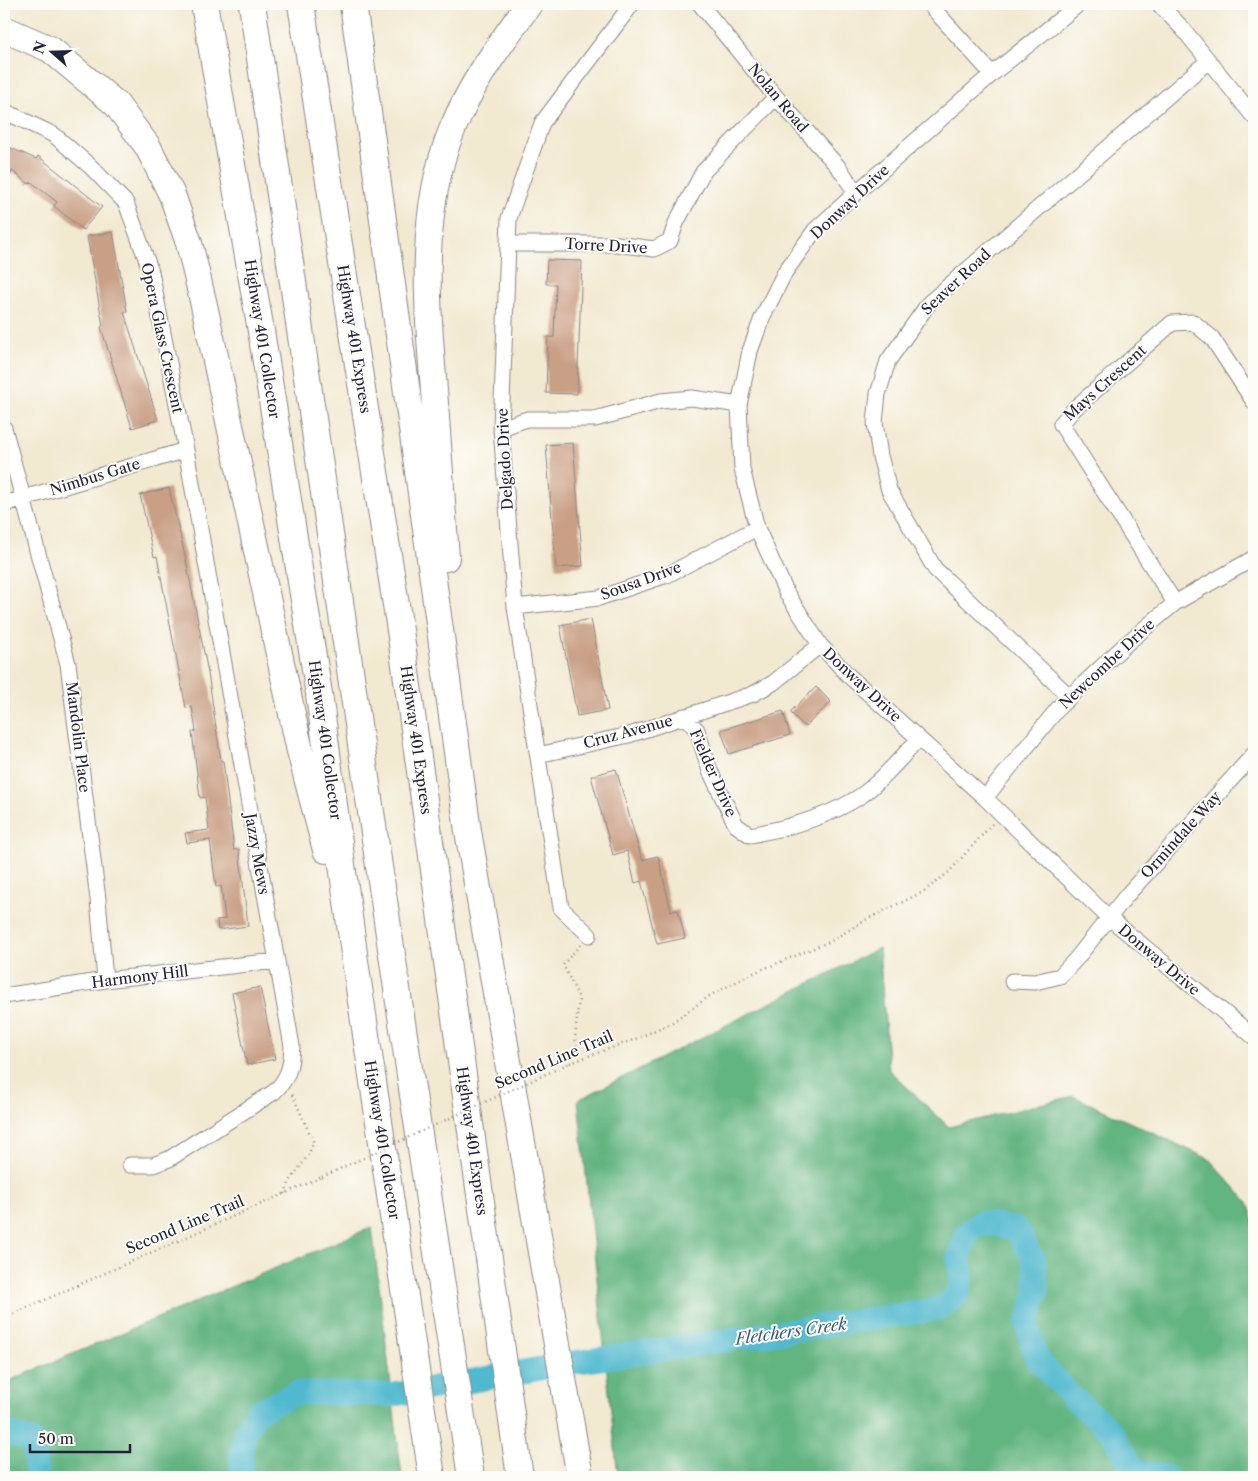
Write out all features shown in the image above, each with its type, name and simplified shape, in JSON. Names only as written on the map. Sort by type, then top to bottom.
[{"type":"highway","name":"Highway 401 Collector","points":[[204,4],[263,341],[317,684],[355,960],[432,1477]]},
{"type":"highway","points":[[252,4],[471,1477]]},
{"type":"highway","name":"Highway 401 Express","points":[[301,4],[400,630],[520,1477]]},
{"type":"highway","points":[[353,4],[468,831],[555,1323],[580,1477]]},
{"type":"highway","points":[[440,634],[446,562],[427,291],[428,244],[438,172],[452,130],[484,65],[529,4]]},
{"type":"highway","points":[[4,29],[50,49],[116,104],[148,147],[172,195],[189,243],[202,296],[300,751],[355,960]]},
{"type":"street","name":"Delgado Drive","points":[[589,935],[561,908],[515,607],[501,428],[508,218],[542,123],[632,4]]},
{"type":"street","name":"Nolan Road","points":[[700,4],[776,97],[840,169],[856,193]]},
{"type":"street","points":[[929,4],[992,74]]},
{"type":"street","name":"Donway Drive","points":[[1079,4],[992,74],[906,152],[856,193],[816,230],[785,272],[762,318],[750,351],[739,405],[742,469],[757,528],[786,592],[820,645],[849,676],[985,798],[1108,917],[1254,1037]]},
{"type":"street","points":[[1159,4],[1183,29],[1207,62],[1254,117]]},
{"type":"street","name":"Seaver Road","points":[[1070,697],[935,569],[889,490],[880,456],[875,423],[878,394],[888,360],[929,303],[1207,62]]},
{"type":"street","name":"Torre Drive","points":[[508,244],[617,244],[654,249],[670,241],[676,223],[703,172],[776,97]]},
{"type":"street","name":"Opera Glass Crescent","points":[[4,111],[54,135],[91,166],[126,203],[151,272],[186,450]]},
{"type":"street","name":"Mays Crescent","points":[[1175,603],[1061,424],[1074,409],[1172,323],[1193,322],[1212,338],[1254,402]]},
{"type":"street","points":[[501,428],[527,419],[595,418],[662,401],[692,398],[739,405]]},
{"type":"street","name":"Mandolin Place","points":[[4,428],[68,664],[74,693],[98,900],[104,980]]},
{"type":"street","name":"Nimbus Gate","points":[[4,504],[186,450]]},
{"type":"street","name":"Jazzy Mews","points":[[186,450],[292,1046],[289,1073],[284,1083]]},
{"type":"street","name":"Sousa Drive","points":[[515,607],[599,598],[666,575],[757,528]]},
{"type":"street","name":"Newcombe Drive","points":[[985,798],[1070,697],[1126,644],[1175,603],[1254,558]]},
{"type":"street","name":"Cruz Avenue","points":[[538,756],[629,734],[760,690],[773,683],[820,645]]},
{"type":"street","name":"Fielder Drive","points":[[684,716],[697,730],[710,772],[736,826],[750,835],[778,830],[828,812],[863,794],[919,739]]},
{"type":"street","name":"Ormindale Way","points":[[1012,981],[1035,982],[1060,976],[1076,960],[1108,917],[1254,754]]},
{"type":"street","name":"Harmony Hill","points":[[4,996],[104,980],[276,961]]},
{"type":"street","points":[[130,1165],[153,1165],[169,1159],[274,1092],[284,1083]]},
{"type":"path","name":"Second Line Trail","points":[[4,1318],[285,1194],[570,1063],[638,1038],[671,1022],[711,996],[751,974],[832,941],[867,920],[923,892],[949,872],[1001,814]]},
{"type":"path","points":[[580,1059],[575,1038],[579,998],[563,965],[589,935]]},
{"type":"path","points":[[284,1083],[291,1093],[313,1141],[309,1154],[291,1178],[285,1194]]},
{"type":"green space","points":[[879,948],[889,1070],[949,1127],[1073,1096],[1209,1159],[1248,1202],[1254,1222],[1254,1477],[618,1477],[578,1100]]},
{"type":"green space","points":[[372,1227],[402,1477],[4,1477],[4,1383]]},
{"type":"building","points":[[4,145],[36,159],[38,156],[102,207],[83,230],[54,206],[57,202],[31,182],[29,184],[12,171],[4,191]]},
{"type":"building","points":[[113,232],[127,311],[124,312],[158,420],[132,428],[101,327],[103,326],[87,236]]},
{"type":"building","points":[[547,260],[582,261],[577,394],[546,393],[548,337],[554,337],[556,284],[546,284]]},
{"type":"building","points":[[573,443],[583,566],[556,568],[546,445]]},
{"type":"building","points":[[169,488],[186,560],[208,673],[221,761],[223,761],[234,850],[239,849],[248,926],[218,930],[217,920],[225,919],[221,886],[216,887],[210,840],[187,843],[185,833],[209,830],[205,797],[200,798],[192,732],[196,731],[192,707],[186,708],[157,556],[154,557],[140,495]]},
{"type":"building","points":[[591,619],[608,710],[577,716],[560,625]]},
{"type":"building","points":[[816,687],[831,702],[805,727],[790,712]]},
{"type":"building","points":[[783,711],[790,735],[729,754],[721,730]]},
{"type":"building","points":[[616,769],[642,860],[658,856],[671,911],[678,910],[685,938],[657,944],[641,881],[635,883],[627,851],[613,855],[591,776]]},
{"type":"building","points":[[260,987],[275,1059],[247,1065],[232,993]]},
{"type":"waterway","name":"Fletchers Creek","points":[[243,1477],[241,1458],[245,1432],[258,1411],[297,1393],[392,1395],[577,1362],[939,1309],[957,1296],[962,1278],[958,1259],[969,1231],[982,1222],[1016,1229],[1034,1260],[1037,1292],[1027,1324],[1036,1358],[1073,1398],[1110,1430],[1135,1471],[1167,1477]]},
{"type":"waterway","name":"Fletchers Creek","points":[[4,1435],[8,1433],[33,1442],[37,1477]]}]
